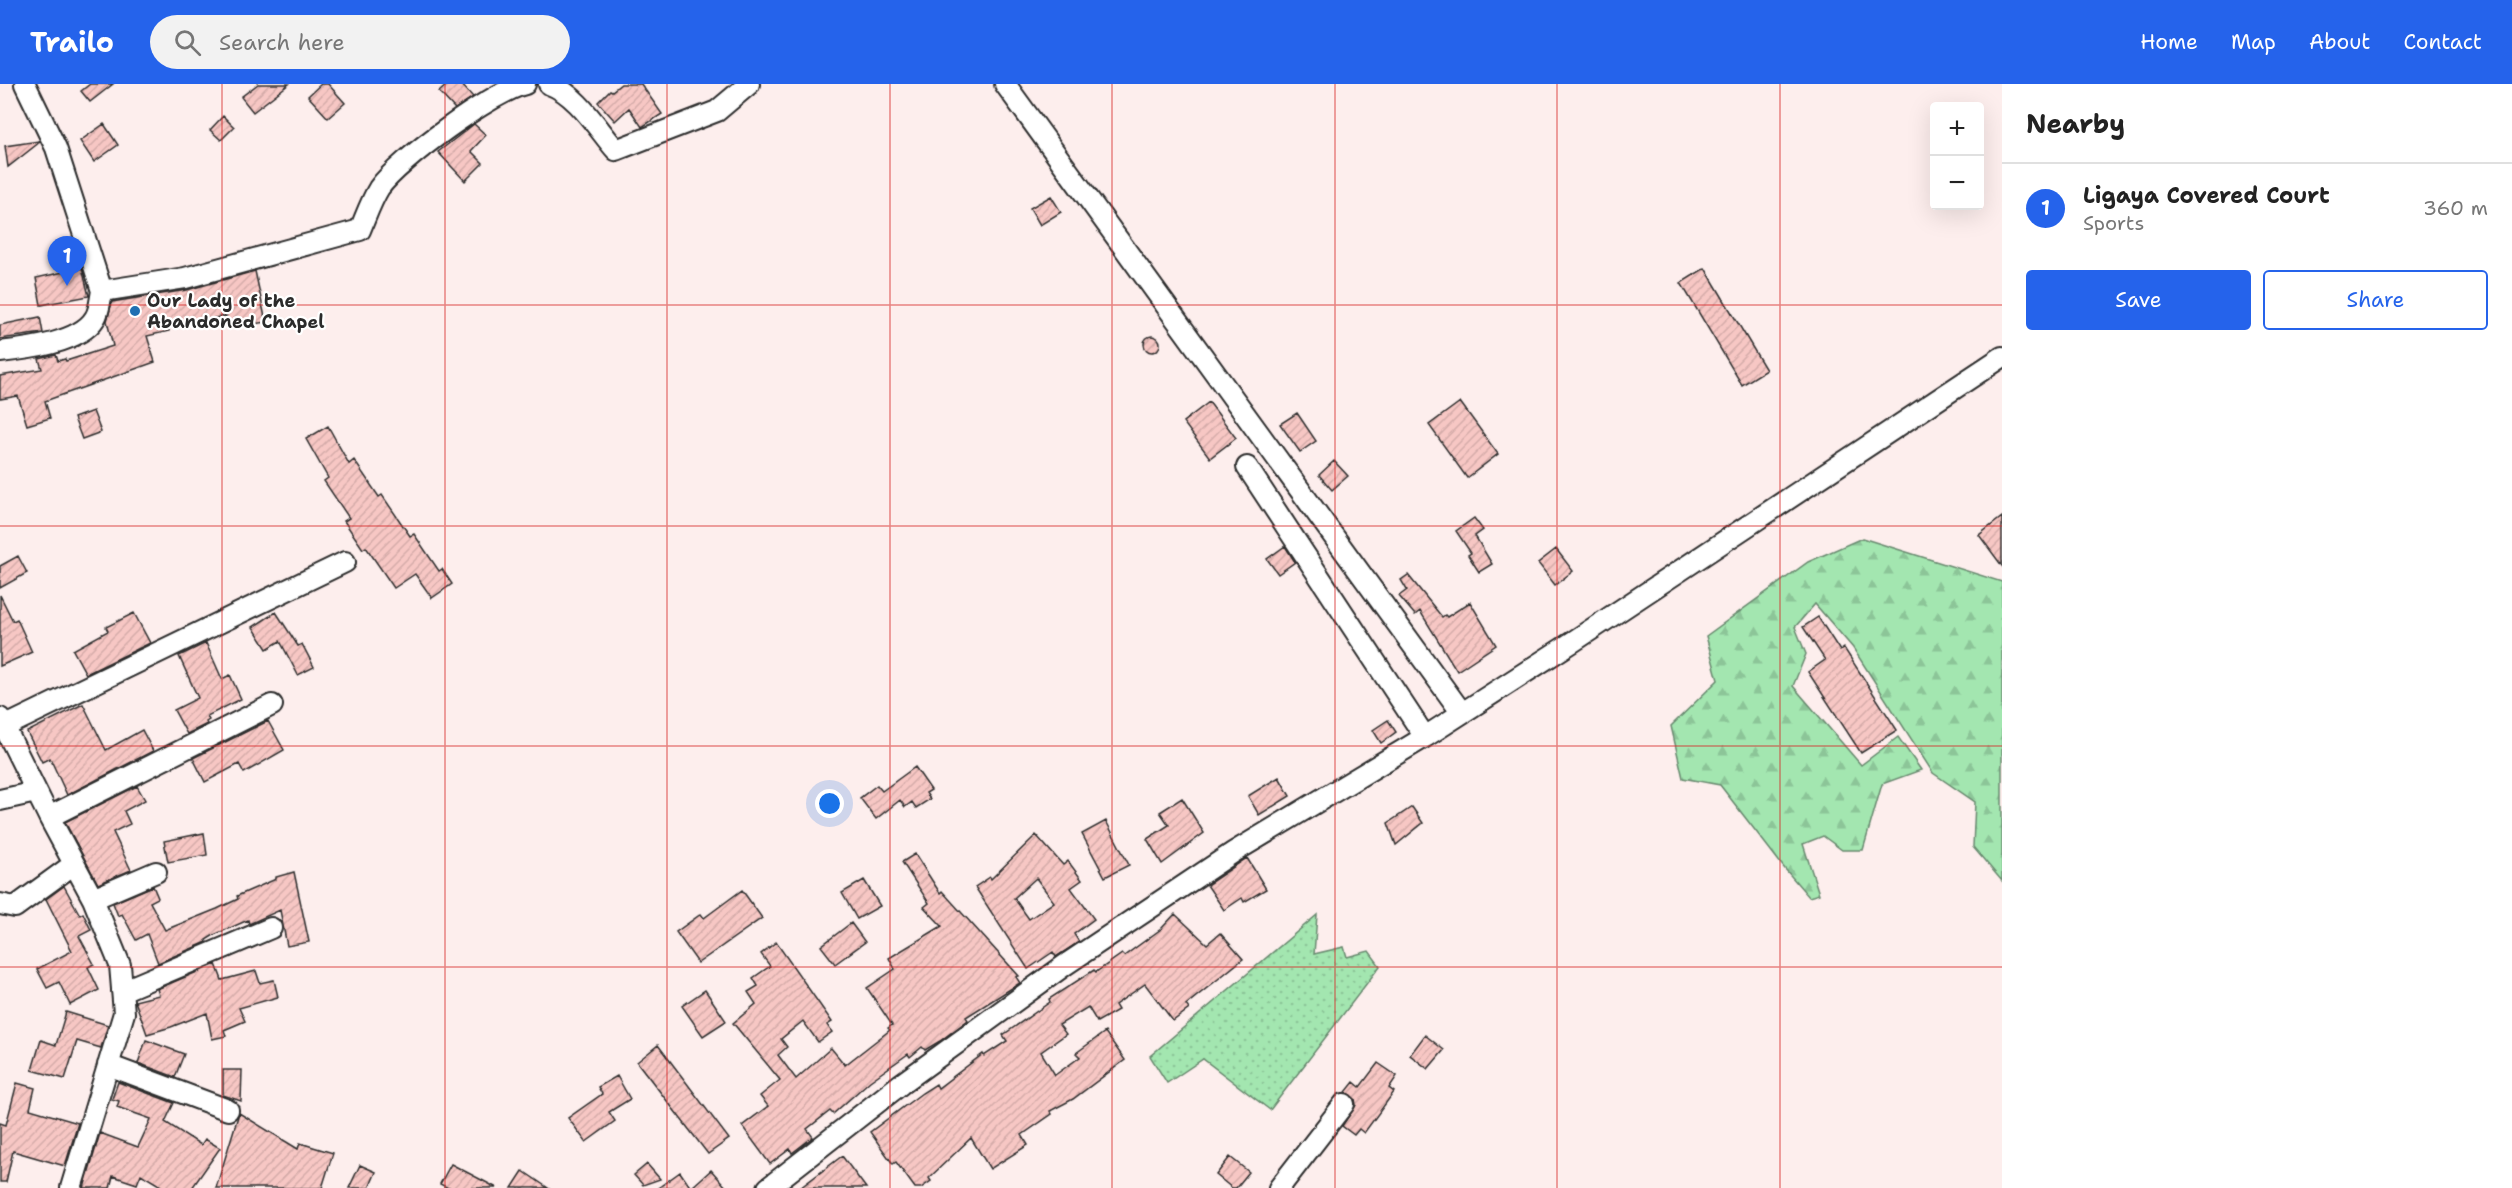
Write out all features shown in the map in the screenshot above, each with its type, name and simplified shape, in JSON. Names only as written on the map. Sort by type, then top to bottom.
[{"type":"street","points":[[0,352],[61,340],[83,332],[94,319],[102,291],[56,148],[25,84]]},
{"type":"street","points":[[102,291],[184,278],[360,230],[380,187],[412,157],[488,100],[513,87],[525,84]]},
{"type":"street","points":[[549,84],[569,95],[616,150],[717,111],[749,84]]},
{"type":"street","points":[[1005,84],[1462,713]]},
{"type":"street","points":[[768,1188],[901,1083],[1065,965],[1234,852],[1425,737],[1574,641],[1744,526],[2002,357]]},
{"type":"street","points":[[1246,467],[1425,737]]},
{"type":"street","points":[[71,1188],[124,1013],[120,964],[93,899],[2,722],[345,562]]},
{"type":"street","points":[[49,817],[272,705]]},
{"type":"street","points":[[0,800],[36,792]]},
{"type":"street","points":[[0,903],[15,907],[74,864]]},
{"type":"street","points":[[93,899],[156,872]]},
{"type":"street","points":[[122,992],[271,928]]},
{"type":"street","points":[[108,1065],[228,1110]]},
{"type":"street","points":[[1279,1188],[1344,1104]]},
{"type":"green space","points":[[1862,538],[2002,582],[2002,881],[1973,847],[1975,802],[1933,773],[1853,648],[1815,604],[1795,627],[1806,654],[1793,686],[1861,765],[1898,737],[1921,770],[1882,784],[1863,850],[1842,850],[1823,836],[1803,844],[1819,894],[1809,897],[1720,785],[1683,778],[1671,726],[1718,680],[1706,636],[1808,562]]},
{"type":"green space","points":[[1317,915],[1314,954],[1344,947],[1347,957],[1369,951],[1380,966],[1270,1110],[1203,1059],[1167,1083],[1150,1056]]},
{"type":"building","points":[[90,84],[113,84],[90,102],[81,91]]},
{"type":"building","points":[[258,84],[289,84],[253,112],[241,97]]},
{"type":"building","points":[[321,84],[328,84],[345,103],[328,118],[308,96]]},
{"type":"building","points":[[448,84],[461,84],[473,97],[455,109],[439,92]]},
{"type":"building","points":[[621,84],[641,84],[662,114],[642,127],[629,108],[615,121],[598,102],[610,90],[612,91]]},
{"type":"building","points":[[223,116],[234,127],[221,140],[210,130]]},
{"type":"building","points":[[104,124],[118,145],[94,162],[80,141]]},
{"type":"building","points":[[474,124],[486,135],[471,151],[483,163],[465,181],[438,152]]},
{"type":"building","points":[[40,142],[8,167],[5,146]]},
{"type":"building","points":[[1051,196],[1061,212],[1040,225],[1030,208]]},
{"type":"building","points":[[82,268],[89,296],[41,305],[36,278]]},
{"type":"building","points":[[1705,268],[1766,370],[1742,385],[1681,283]]},
{"type":"building","points":[[255,271],[266,322],[228,328],[226,316],[168,327],[169,331],[147,336],[155,362],[45,401],[50,418],[27,425],[18,396],[0,399],[0,376],[42,369],[39,359],[56,355],[58,361],[65,359],[66,361],[113,346],[107,321],[112,302],[187,290]]},
{"type":"building","points":[[40,317],[43,333],[0,339],[0,325]]},
{"type":"building","points":[[1149,336],[1155,336],[1160,344],[1158,350],[1149,352],[1144,347],[1144,341]]},
{"type":"building","points":[[1209,402],[1236,438],[1210,458],[1183,422]]},
{"type":"building","points":[[1460,402],[1498,454],[1467,478],[1429,425]]},
{"type":"building","points":[[93,411],[101,432],[82,439],[74,418]]},
{"type":"building","points":[[1297,413],[1316,441],[1300,452],[1280,424]]},
{"type":"building","points":[[328,426],[349,464],[354,460],[379,497],[382,495],[410,536],[414,534],[439,571],[442,569],[452,584],[432,598],[415,574],[394,588],[366,547],[363,549],[344,521],[349,518],[324,481],[328,478],[306,439]]},
{"type":"building","points":[[1334,461],[1348,476],[1332,490],[1319,475]]},
{"type":"building","points":[[2002,517],[2002,566],[1979,535]]},
{"type":"building","points":[[1474,518],[1483,530],[1475,536],[1492,564],[1479,572],[1468,555],[1471,553],[1456,531]]},
{"type":"building","points":[[1285,546],[1295,562],[1278,574],[1267,559]]},
{"type":"building","points":[[1556,549],[1573,571],[1555,585],[1538,563]]},
{"type":"building","points":[[18,556],[27,573],[0,588],[0,566]]},
{"type":"building","points":[[1408,575],[1442,617],[1445,615],[1447,617],[1470,602],[1496,645],[1457,671],[1420,611],[1415,615],[1399,596],[1407,590],[1401,580]]},
{"type":"building","points":[[0,595],[13,621],[17,619],[32,652],[0,666]]},
{"type":"building","points":[[276,612],[298,646],[302,644],[314,667],[298,675],[280,641],[267,649],[253,627]]},
{"type":"building","points":[[134,613],[150,643],[86,674],[73,650],[108,631],[106,627]]},
{"type":"building","points":[[1818,617],[1840,651],[1844,648],[1897,730],[1861,753],[1808,672],[1825,660],[1803,627]]},
{"type":"building","points":[[206,643],[222,679],[230,675],[241,699],[207,716],[209,720],[207,724],[187,734],[174,710],[198,698],[179,656]]},
{"type":"building","points":[[83,704],[106,750],[142,730],[153,751],[67,795],[50,758],[42,762],[27,732]]},
{"type":"building","points":[[1388,720],[1396,732],[1381,743],[1373,730]]},
{"type":"building","points":[[268,721],[284,750],[244,773],[239,764],[205,782],[193,758]]},
{"type":"building","points":[[915,767],[931,790],[926,793],[930,799],[916,808],[912,802],[905,807],[900,800],[876,819],[860,798],[877,785],[882,791]]},
{"type":"building","points":[[1279,777],[1290,796],[1259,815],[1248,796]]},
{"type":"building","points":[[137,786],[145,800],[124,811],[130,824],[113,832],[131,870],[98,884],[65,822]]},
{"type":"building","points":[[1182,798],[1204,833],[1162,864],[1147,839],[1169,825],[1160,812]]},
{"type":"building","points":[[1412,807],[1423,823],[1396,845],[1388,823]]},
{"type":"building","points":[[1106,821],[1129,865],[1105,877],[1082,834]]},
{"type":"building","points":[[204,833],[207,855],[168,862],[164,841]]},
{"type":"building","points":[[1036,835],[1063,865],[1068,861],[1082,880],[1071,888],[1094,919],[1074,934],[1079,942],[1056,957],[1053,952],[1028,969],[975,887],[990,877],[991,879]],"holes":[[[1036,878],[1054,902],[1029,919],[1014,898]]]},
{"type":"building","points":[[915,854],[940,893],[942,891],[1019,976],[1016,977],[1020,983],[966,1017],[968,1020],[940,1041],[925,1050],[922,1047],[910,1057],[908,1054],[870,1081],[833,1114],[830,1111],[807,1129],[813,1137],[792,1153],[790,1149],[770,1164],[742,1126],[768,1106],[760,1096],[780,1080],[733,1023],[756,1004],[748,992],[758,986],[753,978],[770,966],[761,954],[776,942],[832,1022],[827,1025],[832,1032],[818,1042],[803,1021],[781,1039],[787,1047],[778,1055],[796,1079],[831,1048],[845,1065],[890,1030],[888,1028],[892,1025],[867,988],[895,969],[889,958],[942,926],[924,907],[929,903],[902,862]]},
{"type":"building","points":[[1247,858],[1266,889],[1244,902],[1242,898],[1224,910],[1207,885]]},
{"type":"building","points":[[294,872],[309,942],[287,946],[280,910],[249,924],[248,920],[214,935],[206,940],[207,942],[158,963],[147,934],[136,940],[122,914],[118,916],[113,903],[153,886],[158,898],[150,902],[165,930],[238,899],[237,896],[276,877]]},
{"type":"building","points":[[864,880],[880,906],[857,919],[842,893]]},
{"type":"building","points":[[64,886],[80,915],[83,913],[91,930],[79,936],[94,964],[88,967],[99,990],[70,1005],[59,982],[47,988],[37,969],[72,951],[46,899]]},
{"type":"building","points":[[742,890],[762,918],[698,963],[676,932],[701,914],[704,918]]},
{"type":"building","points":[[1175,914],[1207,944],[1220,933],[1243,959],[1186,1005],[1189,1009],[1173,1021],[1145,984],[1115,1005],[1118,1010],[1097,1022],[1088,1007],[1059,1025],[1066,1034],[1041,1052],[1055,1075],[1080,1057],[1076,1053],[1105,1032],[1125,1060],[1073,1099],[1050,1111],[1052,1114],[1022,1135],[1028,1145],[990,1169],[971,1138],[929,1178],[931,1181],[921,1188],[915,1188],[896,1162],[893,1164],[870,1132],[922,1093],[936,1084],[938,1088],[983,1054],[984,1056],[1007,1041],[1003,1035],[1050,1002],[1049,999],[1094,970],[1096,972],[1122,954],[1124,956],[1161,929]]},
{"type":"building","points":[[851,923],[865,942],[835,964],[821,946]]},
{"type":"building","points":[[216,964],[222,980],[256,971],[260,983],[274,980],[278,997],[239,1008],[245,1021],[224,1030],[226,1036],[212,1039],[207,1013],[147,1034],[135,1001],[159,995],[157,989]]},
{"type":"building","points":[[705,990],[726,1021],[703,1036],[682,1006]]},
{"type":"building","points":[[66,1012],[108,1025],[101,1048],[77,1041],[65,1079],[32,1070],[41,1040],[56,1045]]},
{"type":"building","points":[[1425,1035],[1444,1050],[1428,1069],[1410,1055]]},
{"type":"building","points":[[146,1040],[184,1054],[175,1077],[138,1063]]},
{"type":"building","points":[[658,1045],[729,1139],[708,1154],[637,1062]]},
{"type":"building","points":[[1378,1063],[1397,1076],[1389,1088],[1394,1092],[1364,1133],[1359,1129],[1354,1135],[1342,1126],[1356,1105],[1355,1099],[1346,1092],[1354,1082],[1360,1087]]},
{"type":"building","points":[[223,1070],[242,1070],[241,1101],[223,1095]]},
{"type":"building","points":[[617,1076],[630,1099],[609,1112],[615,1121],[586,1142],[568,1118],[602,1094],[598,1087]]},
{"type":"building","points":[[118,1082],[174,1103],[165,1122],[201,1145],[205,1139],[220,1148],[192,1188],[164,1188],[141,1174],[137,1184],[113,1176],[110,1188],[84,1188],[100,1133],[138,1147],[151,1119],[117,1107],[119,1101],[112,1099]]},
{"type":"building","points":[[17,1083],[35,1088],[30,1109],[78,1123],[65,1166],[13,1151],[6,1182],[0,1182],[0,1123],[6,1125]]},
{"type":"building","points":[[239,1113],[298,1149],[300,1143],[333,1153],[322,1188],[216,1188]]},
{"type":"building","points":[[842,1156],[866,1188],[800,1188]]},
{"type":"building","points":[[1230,1157],[1249,1172],[1236,1188],[1232,1188],[1216,1175]]},
{"type":"building","points":[[451,1164],[497,1188],[448,1188],[440,1184]]},
{"type":"building","points":[[647,1164],[660,1179],[643,1185],[634,1175]]},
{"type":"building","points":[[360,1165],[376,1172],[369,1188],[349,1188]]},
{"type":"building","points":[[711,1170],[727,1188],[691,1188]]},
{"type":"building","points":[[523,1171],[548,1188],[512,1188]]},
{"type":"building","points":[[680,1172],[691,1188],[658,1188]]},
{"type":"place","name":"Ligaya Covered Court","points":[[67,286]]},
{"type":"place","name":"Our Lady of the Abandoned Chapel","points":[[135,311]]}]
